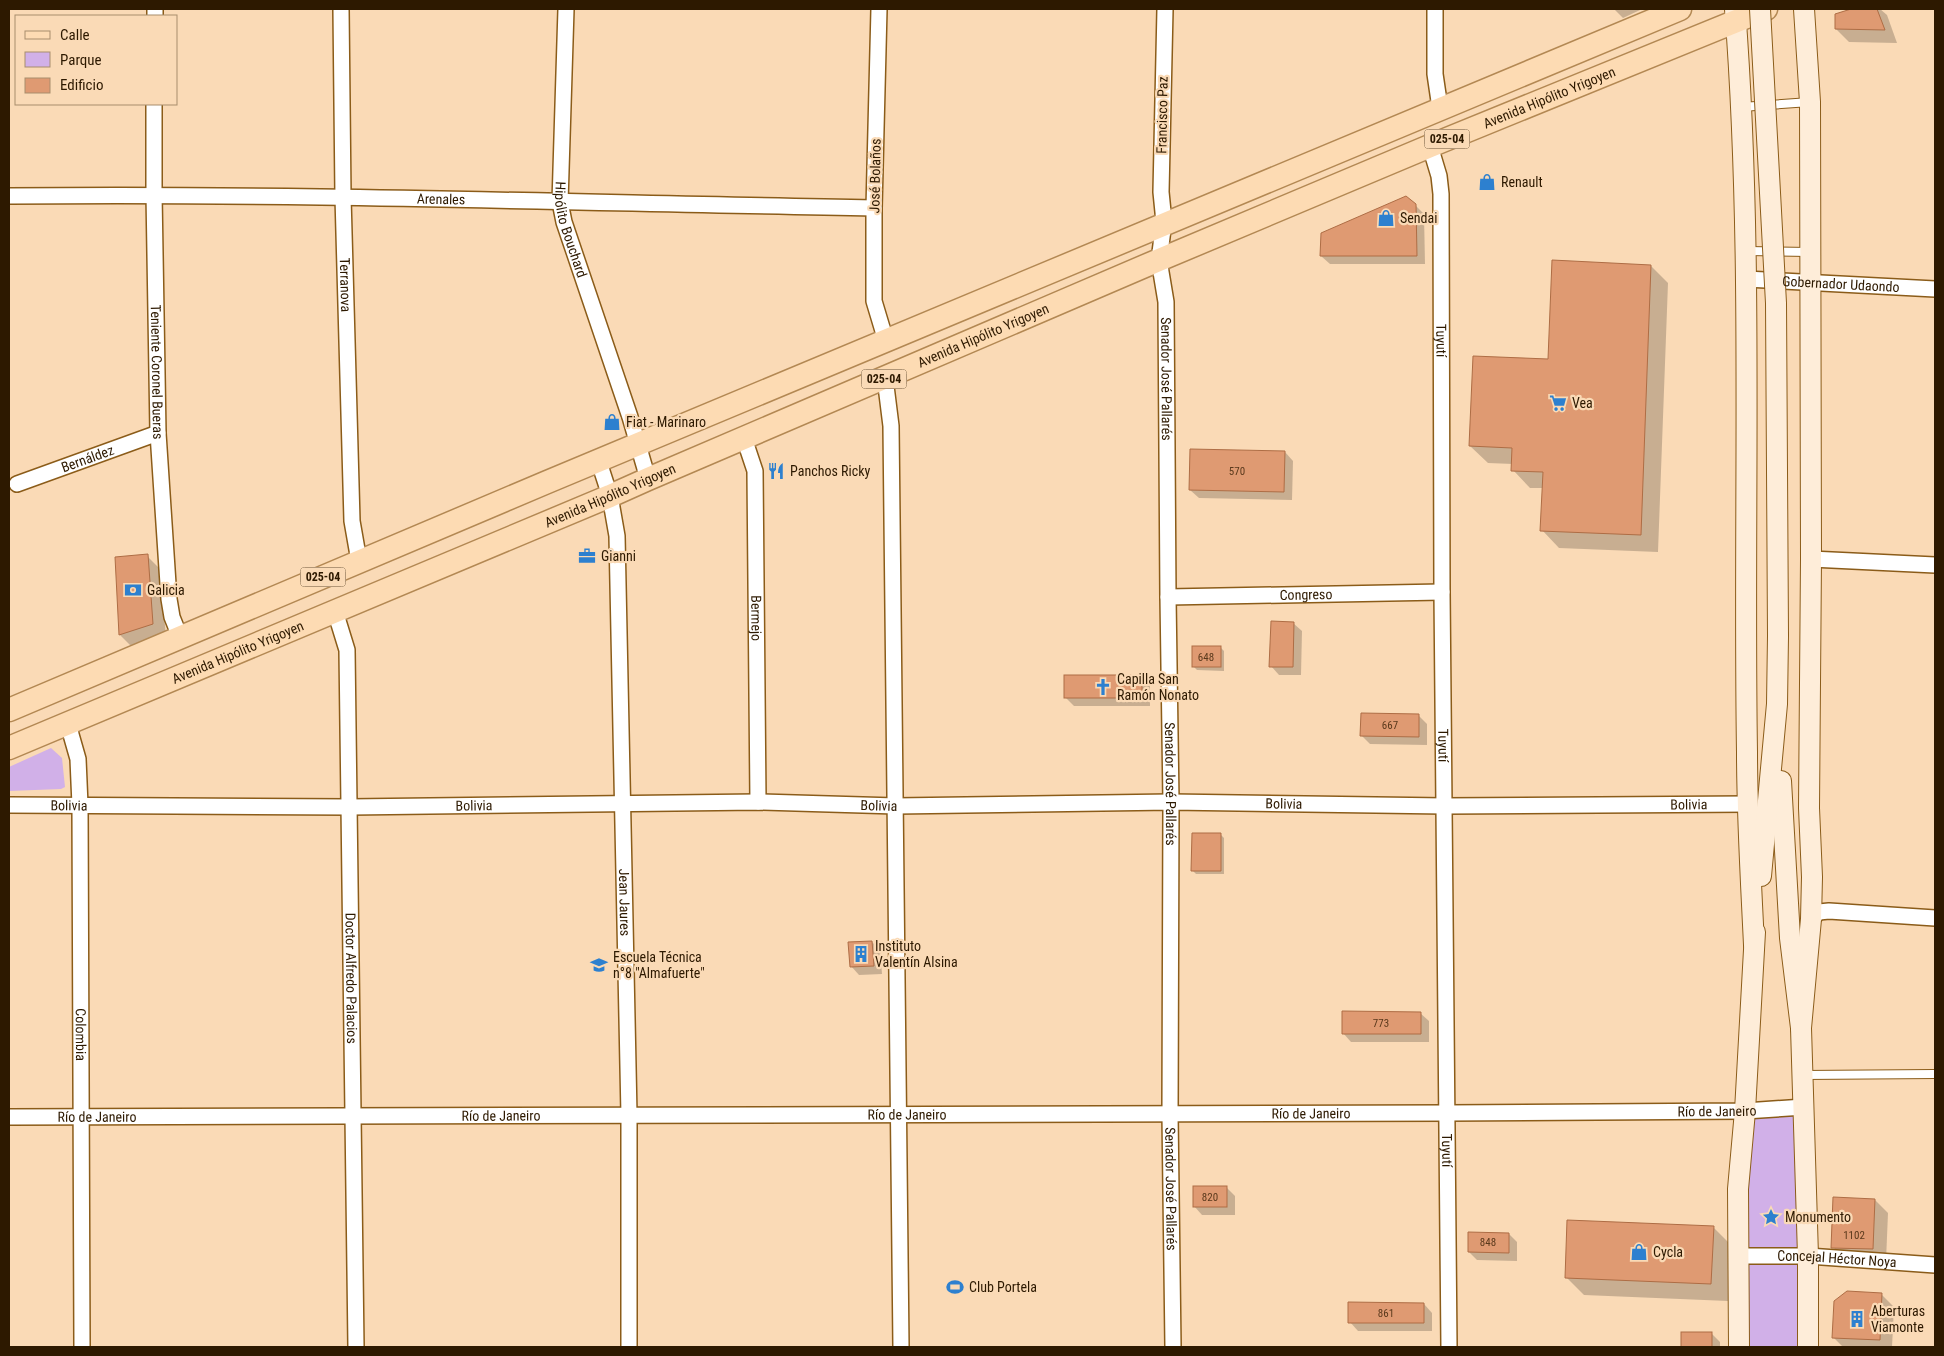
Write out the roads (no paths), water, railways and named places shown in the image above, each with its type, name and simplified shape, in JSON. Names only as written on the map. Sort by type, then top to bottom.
[{"type":"main road","name":"025-04","points":[[9,710],[598,459],[886,341],[1164,222],[1680,9]]},
{"type":"main road","points":[[1739,1347],[1738,1189],[1745,1111],[1754,945],[1770,795],[1777,704],[1776,303],[1760,9]]},
{"type":"main road","name":"Avenida Hipólito Yrigoyen","points":[[9,748],[610,496],[1158,260],[1735,15],[1766,9]]},
{"type":"main road","points":[[1801,1028],[1811,919],[1812,877],[1809,808],[1811,559],[1810,102],[1807,29],[1804,9]]},
{"type":"main road","points":[[1735,15],[1742,107],[1746,251],[1747,754],[1754,945]]},
{"type":"main road","points":[[1777,704],[1790,938],[1801,1028],[1808,1256],[1808,1347]]},
{"type":"street","name":"Terranova","points":[[341,9],[352,521],[358,561]]},
{"type":"street","name":"Hipólito Bouchard","points":[[566,9],[560,202],[564,222],[637,443]]},
{"type":"street","name":"José Bolaños","points":[[879,9],[874,208],[874,301],[886,341]]},
{"type":"street","name":"Francisco Paz","points":[[1164,222],[1161,192],[1165,9]]},
{"type":"street","points":[[1435,9],[1435,74],[1440,108]]},
{"type":"street","name":"Teniente Coronel Bueras","points":[[154,105],[158,433],[169,599],[172,617],[180,637]]},
{"type":"street","name":"Tuyutí","points":[[1430,146],[1439,176],[1441,194],[1442,592],[1449,1347]]},
{"type":"street","name":"Arenales","points":[[9,196],[154,194],[874,208]]},
{"type":"street","name":"Senador José Pallarés","points":[[1164,222],[1158,260],[1166,302],[1171,802],[1170,1114],[1173,1347]]},
{"type":"street","name":"Gobernador Udaondo","points":[[1746,279],[1935,289]]},
{"type":"street","points":[[885,378],[891,426],[900,1115],[901,1347]]},
{"type":"street","name":"Bernáldez","points":[[17,484],[158,433]]},
{"type":"street","name":"Bermejo","points":[[744,438],[755,471],[758,802]]},
{"type":"street","points":[[637,443],[648,479]]},
{"type":"street","name":"Jean Jaures","points":[[598,459],[610,496],[617,536],[629,1115],[629,1347]]},
{"type":"street","points":[[1811,559],[1935,565]]},
{"type":"street","name":"Congreso","points":[[1168,597],[1442,592]]},
{"type":"street","name":"Doctor Alfredo Palacios","points":[[335,612],[348,650],[356,1347]]},
{"type":"street","name":"Colombia","points":[[68,724],[78,759],[80,805],[82,1347]]},
{"type":"street","name":"Bolivia","points":[[9,805],[350,807],[758,802],[896,806],[1171,802],[1445,806],[1748,804]]},
{"type":"street","points":[[1811,919],[1819,912],[1829,911],[1935,918]]},
{"type":"street","name":"Río de Janeiro","points":[[9,1117],[1448,1113],[1745,1111],[1804,1107]]},
{"type":"street","name":"Concejal Héctor Noya","points":[[1739,1256],[1808,1256],[1935,1265]]},
{"type":"lane","points":[[1742,107],[1810,102]]},
{"type":"lane","points":[[1746,251],[1811,252]]},
{"type":"lane","points":[[1803,1075],[1935,1074]]},
{"type":"place","name":"Renault","points":[[1487,182]]},
{"type":"place","name":"Sendai","points":[[1386,218]]},
{"type":"place","name":"Vea","points":[[1558,403]]},
{"type":"place","name":"Fiat - Marinaro","points":[[612,422]]},
{"type":"place","name":"Panchos Ricky","points":[[776,471]]},
{"type":"place","name":"Gianni","points":[[587,556]]},
{"type":"place","name":"Galicia","points":[[133,590]]},
{"type":"place","name":"Capilla San Ramón Nonato","points":[[1103,687]]},
{"type":"place","name":"Instituto Valentín Alsina","points":[[861,954]]},
{"type":"place","name":"Escuela Técnica n°8 \"Almafuerte\"","points":[[599,965]]},
{"type":"place","name":"Monumento","points":[[1771,1217]]},
{"type":"place","name":"Cycla","points":[[1639,1252]]},
{"type":"place","name":"Club Portela","points":[[955,1287]]},
{"type":"place","name":"Aberturas Viamonte","points":[[1857,1319]]}]
